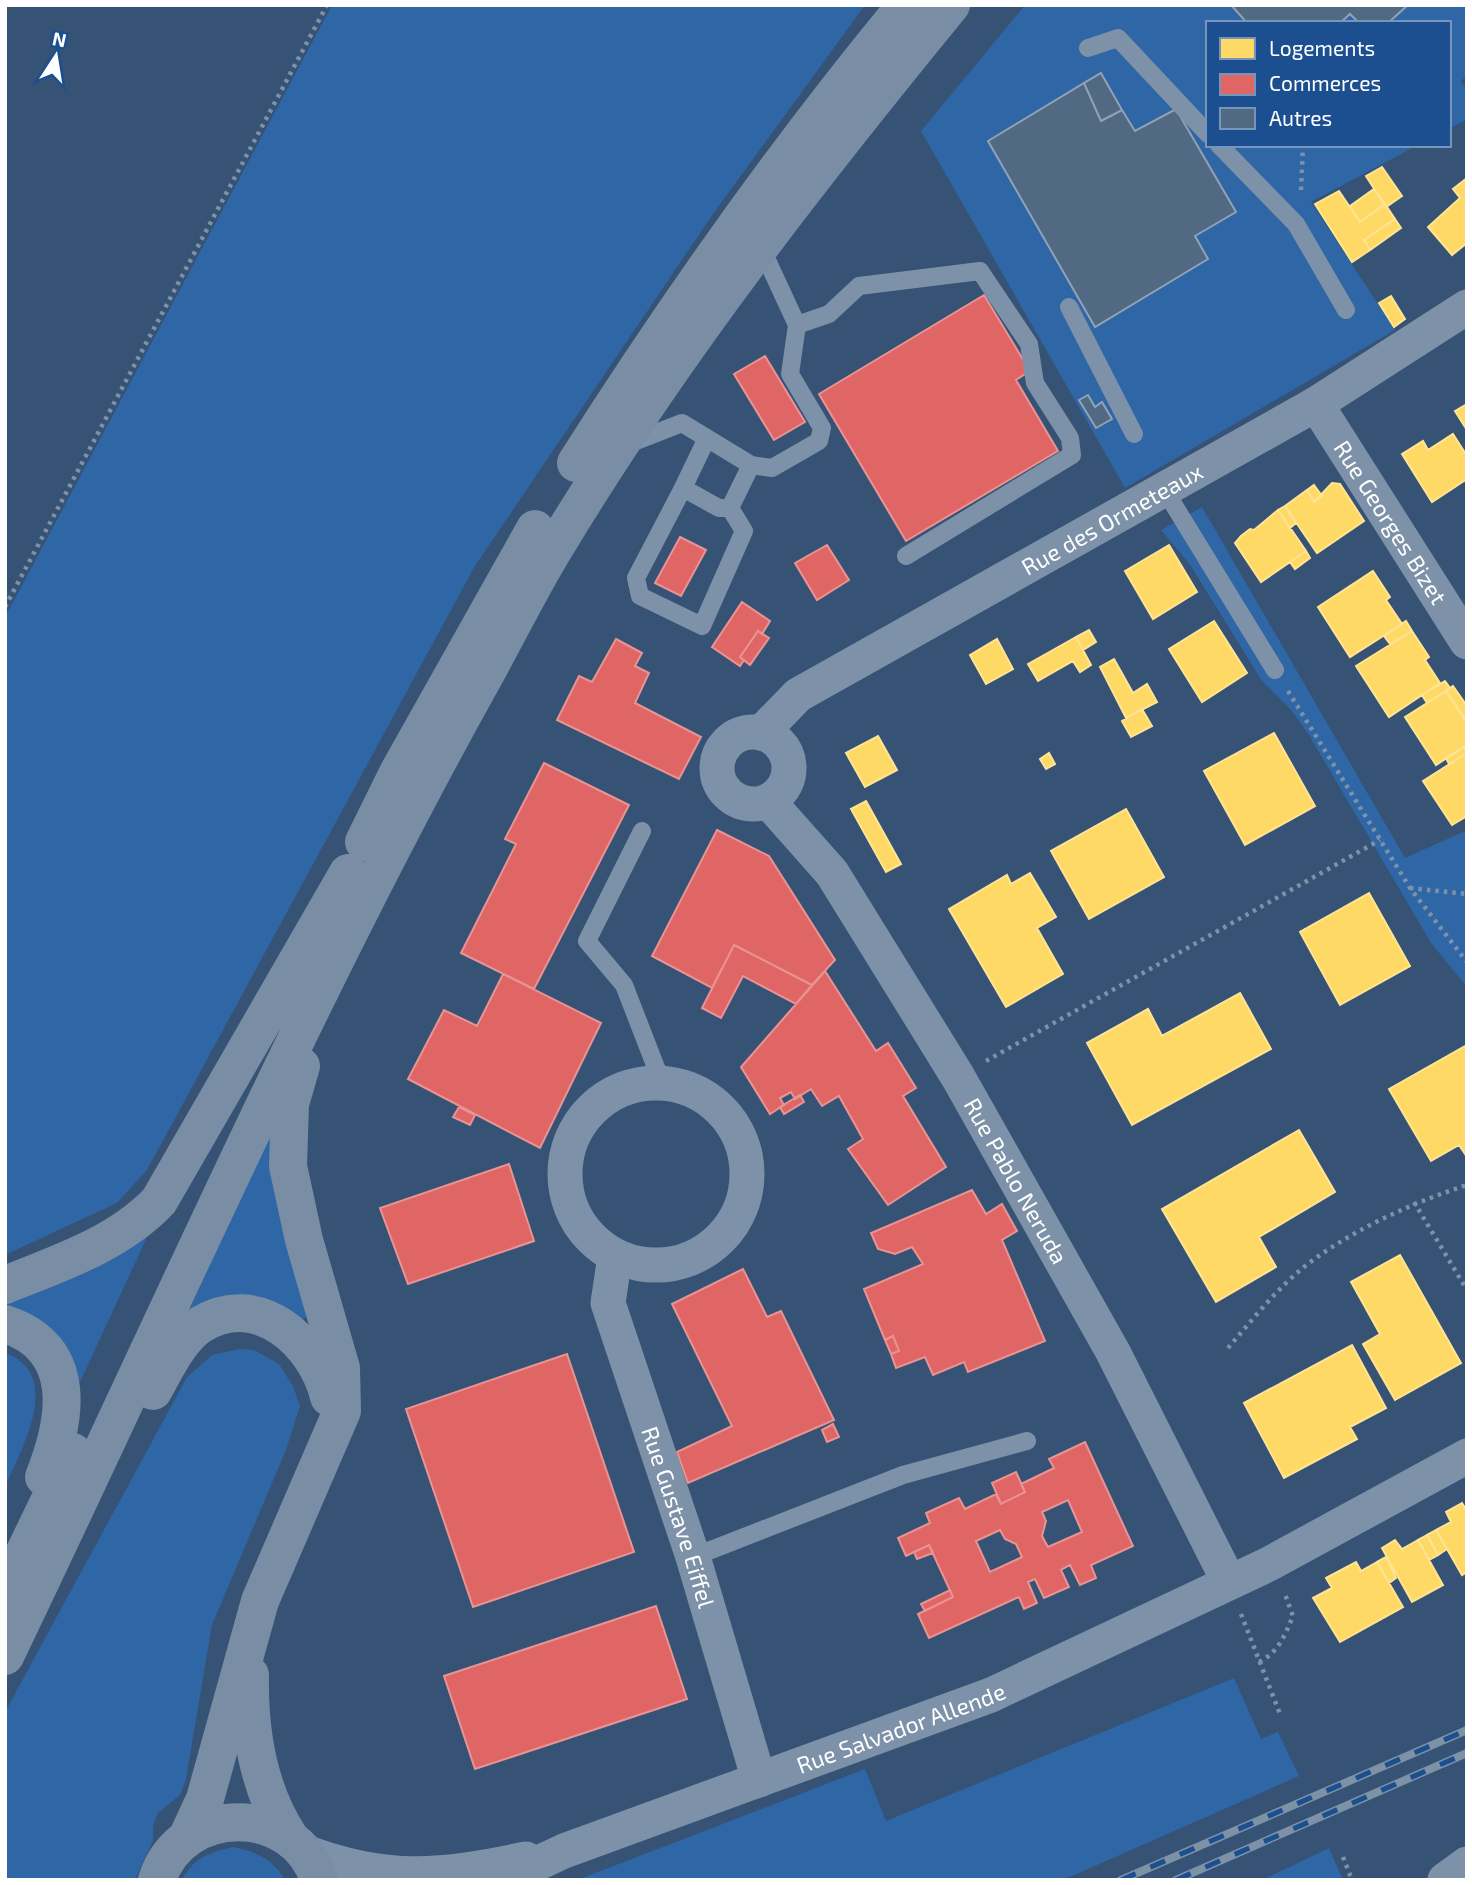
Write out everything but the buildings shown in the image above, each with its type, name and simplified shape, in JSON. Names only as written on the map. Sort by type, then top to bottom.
[{"type":"main road","points":[[187,1838],[205,1799],[253,1620],[269,1577],[342,1411],[341,1368],[291,1187],[289,1121],[294,1088],[399,771],[541,519],[629,379],[797,142],[906,5]]},
{"type":"main road","points":[[5,1285],[108,1241],[159,1200],[365,869],[557,543],[616,449],[760,245],[951,5]]},
{"type":"main road","points":[[24,1577],[294,1042],[365,869]]},
{"type":"main road","points":[[5,1592],[365,869]]},
{"type":"main road","points":[[24,1577],[171,1361],[199,1325],[217,1318],[238,1315],[262,1317],[282,1326],[299,1339],[319,1365],[325,1378],[332,1410],[329,1443]]},
{"type":"main road","points":[[5,1324],[42,1343],[54,1359],[62,1390],[60,1429],[5,1656]]},
{"type":"main road","points":[[253,1620],[250,1682],[255,1749],[270,1802],[304,1856]]},
{"type":"main road","points":[[157,1880],[169,1856],[187,1838],[208,1826],[232,1821],[262,1824],[304,1856]]},
{"type":"street","name":"Rue des Ormeteaux","points":[[761,733],[798,695],[1316,404],[1467,307]]},
{"type":"street","name":"Rue Georges Bizet","points":[[1316,404],[1467,642]]},
{"type":"street","points":[[761,733],[780,744],[789,764],[785,786],[768,801],[744,803],[732,798],[718,778],[720,753],[727,743],[737,736],[761,733]]},
{"type":"street","name":"Rue Pablo Neruda","points":[[768,801],[832,873],[958,1077],[1113,1352],[1229,1582]]},
{"type":"street","points":[[662,1083],[690,1089],[712,1102],[730,1120],[741,1142],[747,1167],[744,1196],[733,1224],[715,1244],[692,1258],[667,1265],[640,1264],[615,1256],[593,1240],[576,1219],[566,1193],[564,1166],[571,1139],[586,1115],[608,1096],[634,1085],[662,1083]]},
{"type":"street","name":"Rue Gustave Eiffel","points":[[615,1256],[608,1303],[692,1557],[759,1780]]},
{"type":"street","name":"Rue Salvador Allende","points":[[502,1880],[564,1851],[991,1695],[1269,1564],[1467,1456]]},
{"type":"street","name":"Rue Salvador Allende","points":[[304,1856],[399,1876],[471,1871],[564,1851]]},
{"type":"street","points":[[1445,1880],[1467,1864]]},
{"type":"lane","points":[[1088,48],[1118,38],[1206,132]]},
{"type":"lane","points":[[1221,147],[1296,224],[1346,310]]},
{"type":"lane","points":[[616,449],[682,423],[751,465],[772,468],[819,441],[822,428],[790,373],[797,326],[760,245]]},
{"type":"lane","points":[[797,326],[829,314],[859,286],[980,271],[1029,344],[1035,383],[1070,438],[1072,455],[906,556]]},
{"type":"lane","points":[[1069,307],[1134,433]]},
{"type":"lane","points":[[707,438],[636,578],[640,596],[702,626],[744,531],[730,508]]},
{"type":"lane","points":[[730,508],[751,465]]},
{"type":"lane","points":[[683,488],[719,508],[730,508]]},
{"type":"lane","points":[[1164,489],[1275,670]]},
{"type":"lane","points":[[642,831],[587,941],[624,985],[662,1083]]},
{"type":"lane","points":[[692,1557],[903,1475],[1027,1441]]},
{"type":"path","points":[[5,607],[327,5]]},
{"type":"path","points":[[1283,211],[1301,191],[1303,147]]},
{"type":"path","points":[[1275,670],[1410,888],[1467,962]]},
{"type":"path","points":[[958,1077],[1380,840]]},
{"type":"path","points":[[1410,888],[1467,894]]},
{"type":"path","points":[[1228,1348],[1267,1303],[1309,1263],[1414,1202],[1467,1185]]},
{"type":"path","points":[[1414,1202],[1467,1290]]},
{"type":"path","points":[[1258,1662],[1271,1657],[1285,1636],[1293,1616],[1269,1564]]},
{"type":"path","points":[[1229,1582],[1280,1714]]},
{"type":"path","points":[[1343,1857],[1352,1880]]},
{"type":"shaded area","points":[[332,5],[865,5],[713,214],[475,566],[147,1170],[117,1203],[5,1255],[5,617]]},
{"type":"shaded area","points":[[1025,5],[1467,5],[1467,76],[1461,81],[1467,90],[1467,119],[1451,128],[1451,21],[1206,21],[1206,147],[1414,147],[1311,202],[1395,330],[1125,488],[921,131]]},
{"type":"shaded area","points":[[1202,507],[1405,858],[1467,830],[1467,987],[1431,943],[1309,735],[1291,710],[1262,681],[1189,563],[1161,530]]},
{"type":"shaded area","points":[[271,1131],[307,1316],[303,1320],[187,1315]]},
{"type":"shaded area","points":[[154,1222],[81,1380],[74,1384],[5,1311],[5,1298]]},
{"type":"shaded area","points":[[239,1349],[254,1350],[279,1364],[293,1386],[300,1406],[286,1450],[212,1625],[186,1779],[180,1795],[158,1813],[153,1826],[153,1841],[135,1880],[5,1880],[5,1712],[187,1377],[212,1355]]},
{"type":"shaded area","points":[[5,1353],[23,1363],[33,1378],[36,1395],[28,1434],[5,1487]]},
{"type":"shaded area","points":[[1234,1678],[1261,1739],[1278,1732],[1299,1776],[1063,1880],[577,1880],[865,1769],[886,1821]]},
{"type":"shaded area","points":[[234,1847],[264,1857],[285,1880],[182,1880],[197,1861]]},
{"type":"shaded area","points":[[1329,1848],[1343,1880],[1262,1880]]},
{"type":"railway","points":[[1121,1880],[1467,1730]]},
{"type":"railway","points":[[1176,1880],[1467,1753]]}]
